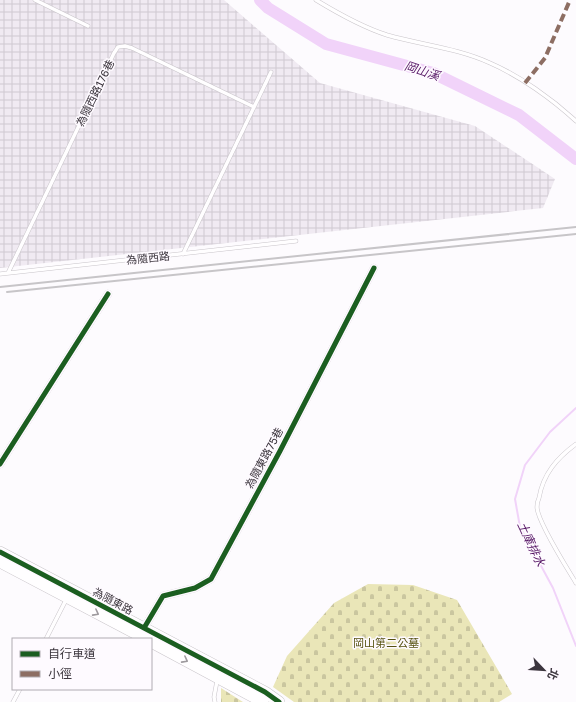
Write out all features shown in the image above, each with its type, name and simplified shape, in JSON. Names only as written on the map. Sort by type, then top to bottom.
[{"type":"street","name":"為隨東路75巷","points":[[145,634],[163,596],[196,588],[211,579],[280,451],[374,268]]},
{"type":"street","points":[[0,464],[108,294]]},
{"type":"street","name":"為隨東路","points":[[0,552],[145,634]]},
{"type":"street","name":"為隨東路","points":[[0,562],[68,597],[265,692],[279,702]]},
{"type":"street","points":[[152,643],[263,702]]},
{"type":"lane","points":[[35,0],[88,26]]},
{"type":"lane","points":[[316,0],[361,25],[386,35],[446,48],[490,63],[511,73],[560,106],[576,121]]},
{"type":"lane","name":"為隨西路176巷","points":[[8,273],[118,47],[125,46],[132,48],[254,107]]},
{"type":"lane","points":[[183,254],[271,72]]},
{"type":"lane","name":"為隨西路","points":[[0,274],[296,241]]},
{"type":"lane","points":[[576,444],[557,460],[547,474],[540,491],[537,507],[540,519],[576,583]]},
{"type":"lane","points":[[47,638],[68,597]]},
{"type":"lane","points":[[215,702],[214,697],[218,678]]},
{"type":"lane","points":[[13,702],[19,690]]},
{"type":"shaded area","points":[[0,0],[224,0],[320,83],[475,126],[555,179],[543,208],[0,268]]},
{"type":"green space","name":"岡山第二公墓","points":[[368,584],[413,585],[457,600],[512,694],[499,702],[294,702],[273,687],[287,656],[334,603]]},
{"type":"green space","points":[[221,688],[243,702],[221,702]]},
{"type":"waterway","name":"岡山溪","points":[[260,0],[268,8],[326,44],[433,73],[519,115],[576,159]]},
{"type":"waterway","name":"土庫排水","points":[[576,408],[550,432],[525,465],[515,499],[520,527],[553,588],[576,646]]},
{"type":"railway","points":[[0,287],[576,227]]},
{"type":"railway","points":[[7,292],[576,234]]},
{"type":"marked path","points":[[525,83],[545,58],[570,0]]},
{"type":"cycle path","points":[[144,628],[163,596],[195,588],[211,579],[280,451],[374,268]]},
{"type":"cycle path","points":[[0,464],[108,294]]},
{"type":"cycle path","points":[[0,552],[265,692],[279,702]]}]
